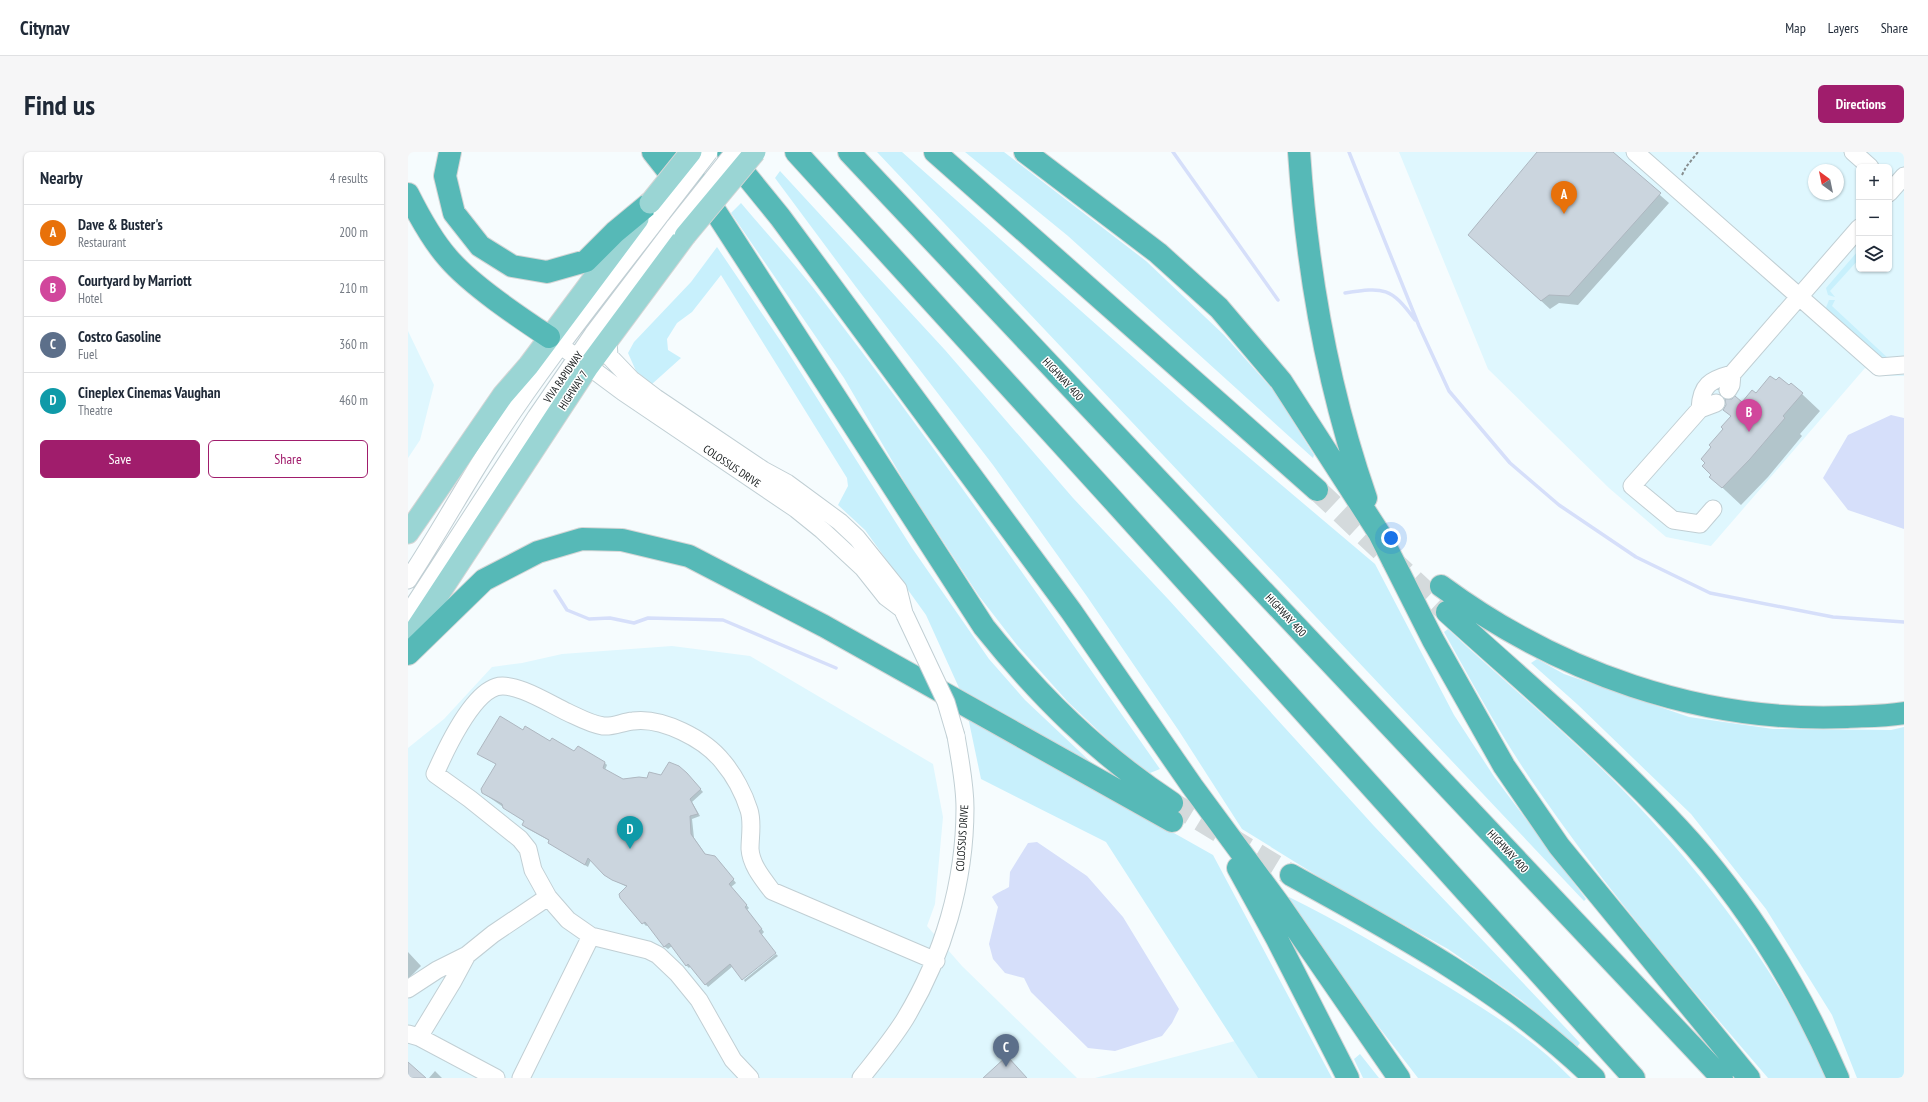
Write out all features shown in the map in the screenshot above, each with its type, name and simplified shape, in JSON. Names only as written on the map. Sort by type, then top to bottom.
[{"type":"highway","points":[[450,152],[445,176],[454,213],[480,246],[512,266],[547,272],[586,261],[615,232],[656,208]]},
{"type":"highway","points":[[653,152],[724,242],[745,256]]},
{"type":"highway","points":[[408,654],[484,580],[538,552],[582,539],[622,540],[689,556],[824,626],[1172,812],[1142,783],[1078,730],[1038,691],[984,627],[677,152]]},
{"type":"highway","points":[[727,152],[780,217],[1072,611],[1192,786],[1279,904],[1399,1078]]},
{"type":"highway","points":[[796,152],[1111,498],[1634,1078]]},
{"type":"highway","name":"HIGHWAY 400","points":[[849,152],[1722,1078]]},
{"type":"highway","points":[[935,152],[1317,490]]},
{"type":"highway","points":[[1025,152],[1158,253],[1220,308],[1281,381],[1379,533],[1433,640],[1508,772],[1559,846],[1749,1078]]},
{"type":"highway","points":[[1299,152],[1302,203],[1321,334],[1346,436],[1379,533]]},
{"type":"highway","points":[[408,194],[418,214],[448,258],[474,282],[555,341]]},
{"type":"highway","points":[[1441,586],[1485,617],[1532,644],[1613,680],[1657,694],[1705,705],[1760,714],[1817,718],[1891,715],[1904,713]]},
{"type":"highway","points":[[1447,612],[1616,765],[1680,830],[1708,862],[1760,932],[1782,968],[1806,1011],[1838,1078]]},
{"type":"highway","points":[[1192,786],[1277,939],[1348,1078]]},
{"type":"highway","points":[[1291,875],[1399,936],[1460,974],[1525,1018],[1594,1078]]},
{"type":"main road","points":[[408,548],[411,529],[503,396],[555,341],[656,208],[691,152]]},
{"type":"main road","name":"HIGHWAY 7","points":[[408,641],[582,362],[608,341],[680,231],[755,152]]},
{"type":"street","points":[[656,208],[709,152]]},
{"type":"street","name":"VIVA RAPIDWAY","points":[[408,614],[536,417],[582,362],[680,231],[734,152]]},
{"type":"street","points":[[1635,152],[1880,367],[1904,365]]},
{"type":"street","points":[[1853,152],[1867,164]]},
{"type":"street","points":[[1700,409],[1700,394],[1714,379],[1732,374],[1856,231]]},
{"type":"street","name":"VIVA RAPIDWAY","points":[[408,580],[433,542],[555,341]]},
{"type":"street","name":"COLOSSUS DRIVE","points":[[555,341],[582,362],[627,386],[652,403],[822,530],[863,568],[886,597],[904,612],[946,702],[956,736],[962,771],[965,808],[963,854],[947,928],[936,961],[904,1021],[861,1078]]},
{"type":"street","name":"COLOSSUS DRIVE","points":[[608,341],[609,356],[627,386]]},
{"type":"street","points":[[1728,390],[1731,385],[1732,374]]},
{"type":"street","points":[[1713,509],[1700,524],[1673,520],[1632,486],[1700,409],[1716,404]]},
{"type":"street","points":[[750,1078],[733,1060],[689,986],[658,955],[639,947],[590,936],[568,920],[548,897],[533,870],[528,849],[520,840],[470,799],[435,774],[467,712],[490,690],[498,686],[508,686],[536,696],[593,724],[619,726],[633,721],[651,722],[671,727],[699,739],[724,762],[736,780],[749,810],[751,825],[750,851],[755,866],[762,879],[772,891],[936,961]]},
{"type":"street","points":[[408,989],[437,970],[467,955],[493,934],[548,897]]},
{"type":"street","points":[[521,1078],[590,936]]},
{"type":"street","points":[[467,955],[453,981],[412,1032],[496,1078]]},
{"type":"path","points":[[1676,187],[1686,166],[1698,152]]},
{"type":"shaded area","points":[[877,152],[902,152],[1188,406],[1375,564],[1454,715],[1495,778],[1586,899],[1584,901]]},
{"type":"shaded area","points":[[965,152],[1004,152],[1146,261],[1224,335],[1274,391],[1314,455],[1313,458],[1068,236]]},
{"type":"shaded area","points":[[1399,152],[1904,152],[1904,376],[1881,376],[1865,368],[1711,546],[1666,537],[1609,488],[1488,369]]},
{"type":"shaded area","points":[[780,171],[945,350],[1073,498],[1168,599],[1374,826],[1580,1043],[1577,1047],[1521,1000],[1448,949],[1329,883],[1242,829],[1179,731],[1086,595],[993,465],[856,287],[775,178]]},
{"type":"shaded area","points":[[741,203],[811,286],[908,414],[1160,769],[1150,773],[1125,756],[1068,702],[1017,645],[979,596],[908,488],[844,378],[731,213]]},
{"type":"shaded area","points":[[717,247],[784,346],[912,548],[989,659],[1025,700],[1097,768],[960,690],[926,615],[865,530],[838,505],[848,486],[847,478],[721,275],[692,312],[677,323],[667,339],[668,350],[681,358],[652,384],[636,371],[628,353],[634,342],[691,282]]},
{"type":"shaded area","points":[[1856,253],[1856,262],[1830,291],[1835,297],[1828,295],[1826,288]]},
{"type":"shaded area","points":[[1829,300],[1835,300],[1832,306],[1890,360],[1880,357],[1825,310]]},
{"type":"shaded area","points":[[408,331],[434,385],[420,440],[408,458]]},
{"type":"shaded area","points":[[1891,415],[1904,418],[1904,529],[1848,510],[1823,478],[1848,435]]},
{"type":"shaded area","points":[[1448,629],[1595,762],[1646,814],[1676,848],[1734,921],[1760,959],[1785,998],[1807,1037],[1826,1078],[1768,1078],[1708,1008],[1620,901],[1538,790],[1501,732],[1466,672],[1444,632]]},
{"type":"shaded area","points":[[672,646],[750,656],[933,764],[943,817],[935,904],[927,926],[962,966],[1077,1078],[408,1078],[408,748],[444,719],[492,667],[522,663],[562,654]]},
{"type":"shaded area","points":[[1537,659],[1564,674],[1689,717],[1773,729],[1891,730],[1904,727],[1904,1078],[1857,1078],[1832,1015],[1766,909],[1691,814],[1577,704],[1531,663]]},
{"type":"shaded area","points":[[968,717],[1213,855],[1332,1078],[1258,1078],[1106,842],[981,779]]},
{"type":"shaded area","points":[[1037,842],[1087,876],[1123,917],[1179,1009],[1172,1023],[1162,1036],[1115,1051],[1088,1048],[1031,992],[1024,978],[1005,973],[993,959],[989,944],[998,907],[992,897],[1009,887],[1010,872],[1028,843]]},
{"type":"shaded area","points":[[1289,897],[1379,946],[1487,1011],[1522,1035],[1556,1063],[1571,1078],[1418,1078],[1375,1022],[1288,899]]},
{"type":"shaded area","points":[[1235,1041],[1258,1078],[1095,1078]]},
{"type":"shaded area","points":[[1360,1054],[1379,1078],[1363,1078],[1354,1059]]},
{"type":"building","points":[[1537,152],[1613,152],[1661,193],[1569,296],[1549,295],[1541,301],[1468,235]]},
{"type":"building","points":[[1770,376],[1776,380],[1779,377],[1789,385],[1791,383],[1803,393],[1783,416],[1785,418],[1750,459],[1722,488],[1709,477],[1711,475],[1702,466],[1705,463],[1701,459],[1711,447],[1709,445],[1723,429],[1721,427],[1731,416],[1723,410],[1726,405],[1725,399],[1732,399],[1735,396],[1742,402],[1752,390],[1756,393]]},
{"type":"building","points":[[500,716],[523,730],[525,726],[550,741],[552,738],[574,751],[578,746],[605,762],[603,768],[623,779],[639,777],[647,778],[649,772],[661,775],[669,762],[679,766],[701,789],[690,799],[698,814],[690,816],[691,834],[705,854],[715,856],[734,879],[729,884],[747,905],[745,907],[762,929],[759,931],[776,953],[742,980],[730,964],[705,985],[688,964],[686,966],[669,943],[664,947],[645,922],[642,924],[620,898],[619,894],[627,886],[604,875],[588,858],[585,865],[548,843],[549,840],[522,825],[524,821],[503,808],[502,804],[482,793],[481,789],[496,764],[477,754]]},
{"type":"building","points":[[1007,1056],[1027,1078],[983,1078]]},
{"type":"building","points":[[408,1062],[426,1078],[408,1078]]},
{"type":"waterway","points":[[1173,152],[1278,300]]},
{"type":"waterway","points":[[1349,152],[1419,326],[1449,391],[1510,463],[1559,505],[1636,557],[1710,593],[1833,617],[1904,622]]},
{"type":"waterway","points":[[1345,293],[1369,290],[1386,292],[1393,295],[1407,309],[1415,320]]},
{"type":"waterway","points":[[555,591],[567,610],[589,619],[610,618],[634,623],[648,618],[723,620],[836,668]]},
{"type":"tunnel","points":[[1317,490],[1447,612]]},
{"type":"tunnel","points":[[1172,803],[1291,875]]},
{"type":"place","name":"Dave & Buster's","points":[[1564,214]]},
{"type":"place","name":"Courtyard by Marriott","points":[[1749,432]]},
{"type":"place","name":"Cineplex Cinemas Vaughan","points":[[630,849]]},
{"type":"place","name":"Costco Gasoline","points":[[1006,1067]]}]
